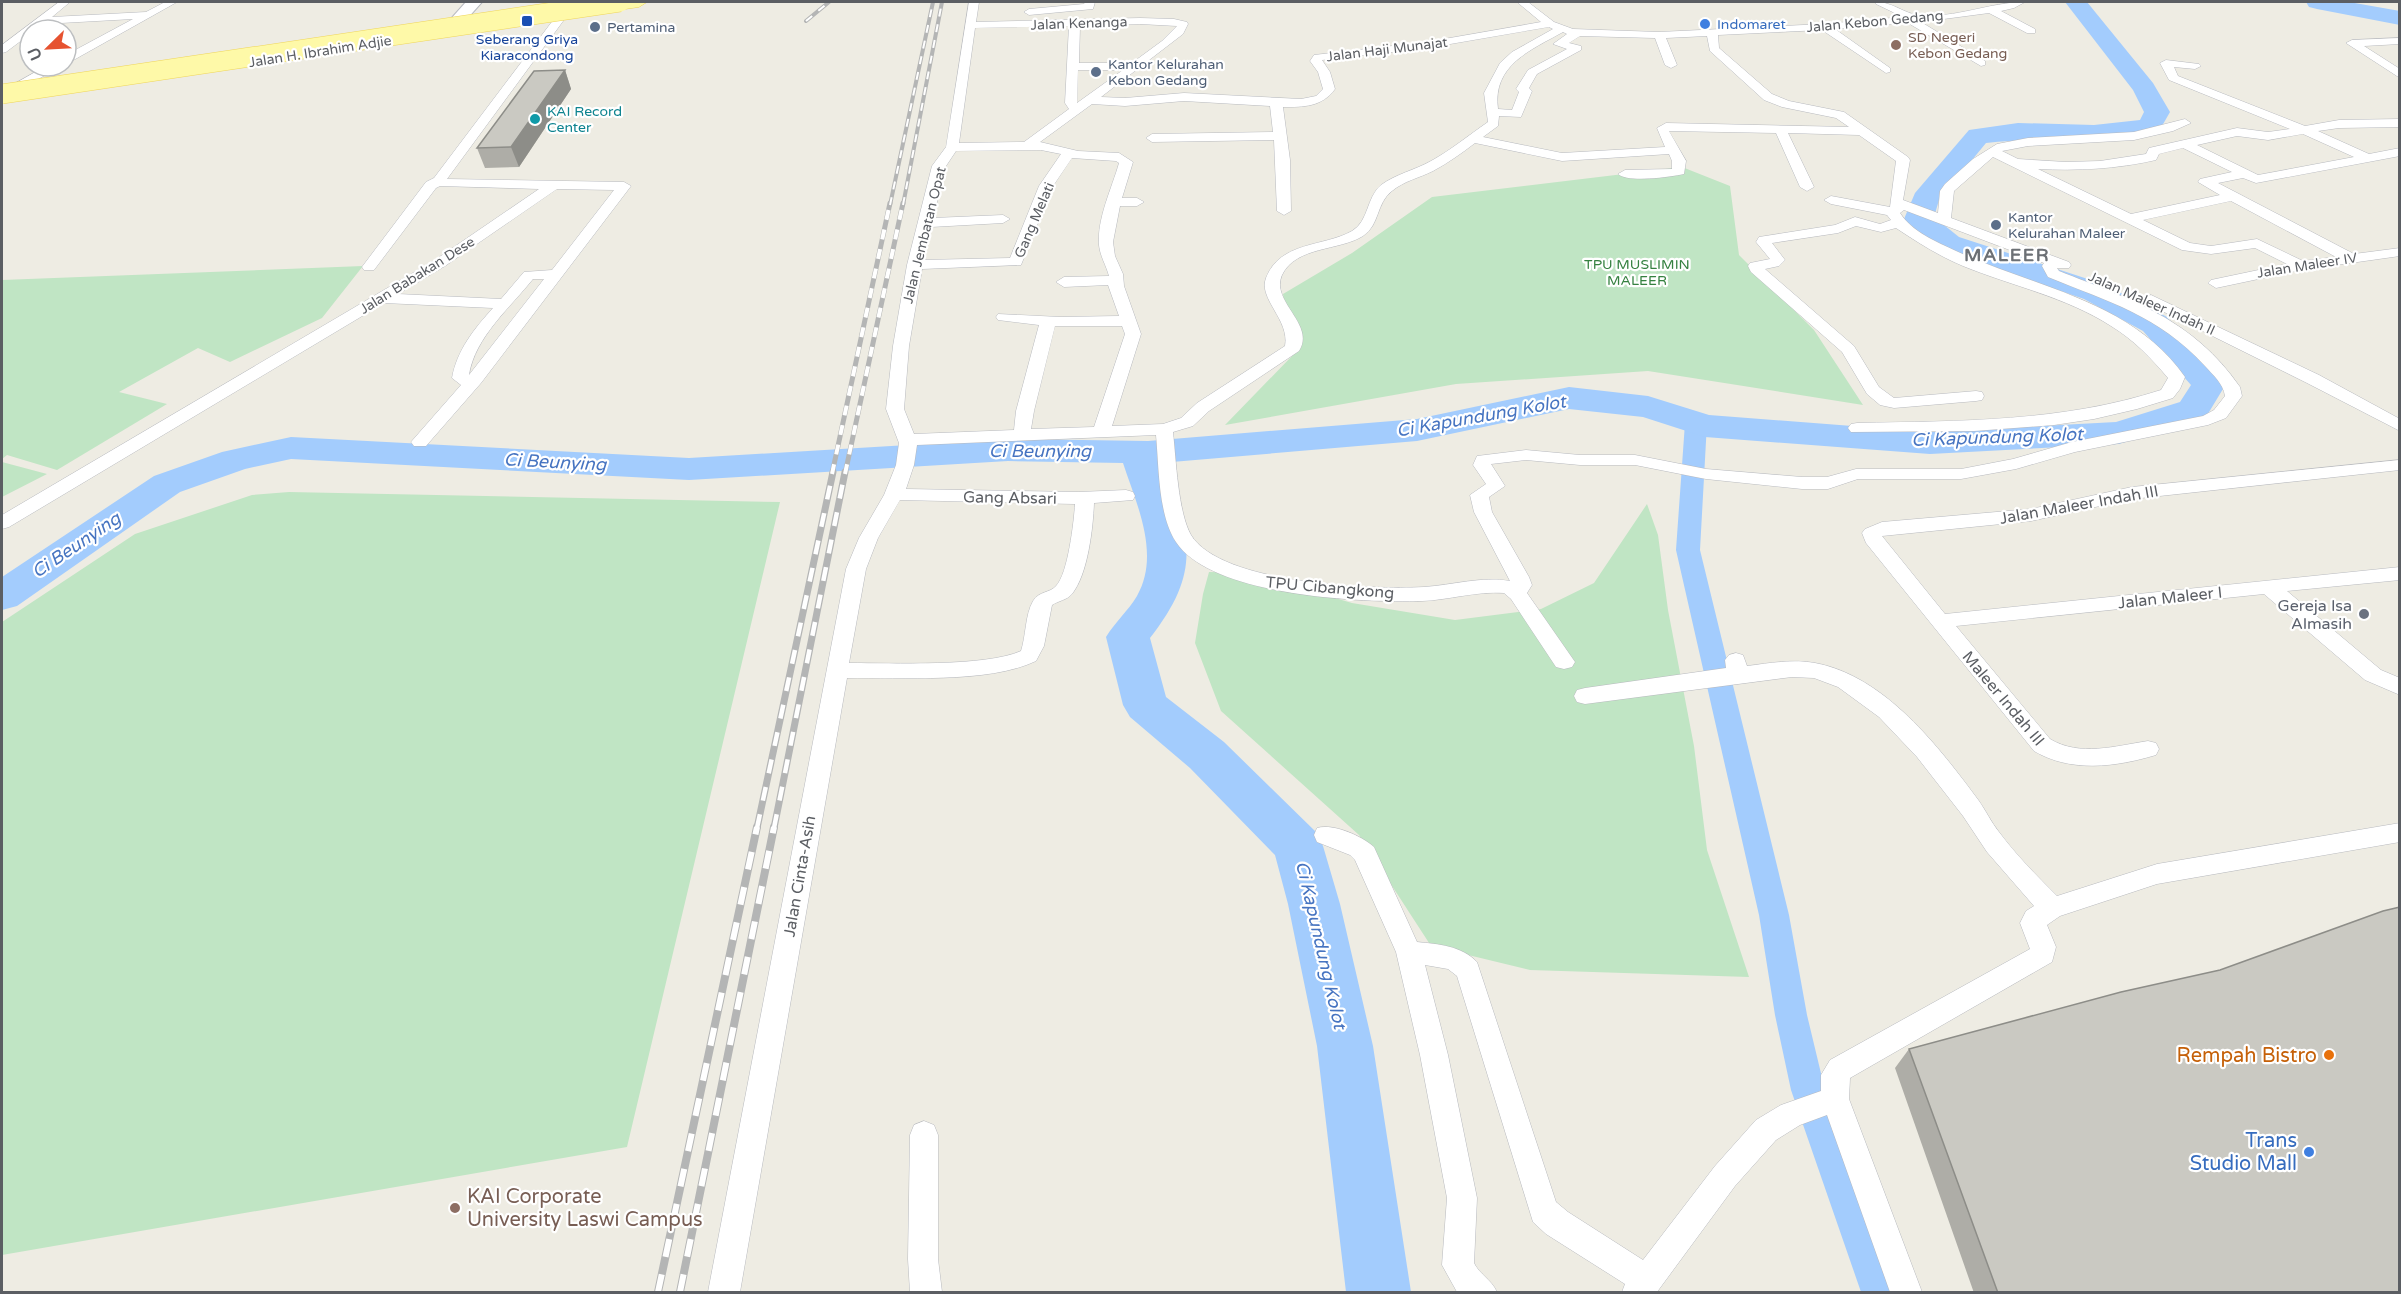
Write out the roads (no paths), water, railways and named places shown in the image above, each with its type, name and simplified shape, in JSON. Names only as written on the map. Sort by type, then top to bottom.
[{"type":"main road","name":"Jalan H. Ibrahim Adjie","points":[[2,100],[591,2]]},
{"type":"main road","points":[[6,90],[620,2]]},
{"type":"main road","name":"Jalan H. Ibrahim Adjie","points":[[6,90],[459,25],[639,2]]},
{"type":"street","points":[[43,18],[65,2]]},
{"type":"street","points":[[78,54],[172,2]]},
{"type":"street","points":[[459,25],[474,2]]},
{"type":"street","name":"Jalan Jembatan Opat","points":[[907,452],[895,411],[904,313],[939,166],[952,147],[974,2]]},
{"type":"street","points":[[1028,24],[1030,11],[1087,7],[1090,6],[1090,2]]},
{"type":"street","name":"Jalan Kebon Gedang","points":[[1522,2],[1556,27],[1577,33],[1659,34],[1824,27],[1992,10],[2020,2]]},
{"type":"street","points":[[1880,2],[1912,18],[1981,63]]},
{"type":"street","points":[[1970,2],[1992,10],[2031,31]]},
{"type":"street","points":[[369,267],[431,184],[439,181],[564,13]]},
{"type":"street","points":[[78,19],[150,15]]},
{"type":"street","name":"Jalan Kenanga","points":[[971,25],[1171,21],[1182,24],[1166,43],[1134,66]]},
{"type":"street","points":[[1075,23],[1071,103],[1077,111]]},
{"type":"street","points":[[907,452],[1022,433],[1164,431],[1187,422],[1203,407],[1293,348],[1296,338],[1295,329],[1273,287],[1274,278],[1284,264],[1305,249],[1339,242],[1360,232],[1369,224],[1379,194],[1396,181],[1426,170],[1473,140],[1494,123],[1490,93],[1504,65],[1516,54],[1556,27]]},
{"type":"street","name":"Jalan Haji Munajat","points":[[1276,104],[1320,99],[1329,90],[1324,72],[1316,61],[1318,57],[1556,27]]},
{"type":"street","points":[[1824,27],[1886,70]]},
{"type":"street","points":[[1492,112],[1516,114],[1526,91],[1521,89],[1532,72],[1577,48],[1559,44],[1577,33]]},
{"type":"street","points":[[1712,33],[1714,49],[1768,97],[1782,103],[1840,115],[1904,161],[1897,210],[1881,228],[1856,221],[1838,229],[1764,240],[1778,260],[1774,263],[1755,266],[1756,269],[1848,349],[1859,362],[1876,397],[1882,401],[1893,403],[1976,396]]},
{"type":"street","points":[[1659,34],[1671,64]]},
{"type":"street","points":[[2,39],[18,38]]},
{"type":"street","points":[[2,50],[18,38]]},
{"type":"street","points":[[2400,41],[2352,43],[2400,75]]},
{"type":"street","points":[[2195,66],[2166,63],[2173,78],[2365,157]]},
{"type":"street","points":[[1073,67],[1134,66]]},
{"type":"street","points":[[1027,146],[1077,111],[1134,66]]},
{"type":"street","points":[[6,90],[30,78]]},
{"type":"street","points":[[1091,100],[1125,102],[1184,97],[1276,104],[1283,160],[1284,211]]},
{"type":"street","points":[[1944,218],[1947,191],[1950,187],[1993,152],[2010,145],[2119,137],[2162,130],[2185,123]]},
{"type":"street","points":[[2015,163],[2036,165],[2125,162],[2151,157],[2154,151],[2237,132],[2268,135],[2301,129],[2400,123]]},
{"type":"street","points":[[2372,124],[2400,138]]},
{"type":"street","points":[[1625,174],[1678,172],[1679,161],[1663,131],[1662,128],[1665,127],[1861,131]]},
{"type":"street","points":[[1779,129],[1807,187]]},
{"type":"street","points":[[1152,138],[1280,136]]},
{"type":"street","points":[[1473,140],[1562,157],[1672,150]]},
{"type":"street","points":[[2185,144],[2242,174],[2259,179],[2400,152]]},
{"type":"street","points":[[952,147],[1027,146],[1124,159],[1126,165],[1110,217],[1106,242],[1116,286],[1133,334],[1101,432]]},
{"type":"street","name":"Gang Melati","points":[[915,265],[1017,262],[1046,186],[1068,152]]},
{"type":"street","points":[[1993,152],[2187,247],[2211,250],[2257,243],[2301,266]]},
{"type":"street","points":[[2242,174],[2206,181],[2349,258]]},
{"type":"street","points":[[420,442],[475,379],[624,186],[552,186],[439,181]]},
{"type":"street","name":"Jalan Babakan Dese","points":[[2,523],[440,263],[552,186]]},
{"type":"street","points":[[2129,219],[2234,196]]},
{"type":"street","points":[[1831,200],[1897,210],[1929,245],[2107,315],[2134,332],[2157,353],[2177,377],[2167,394],[2098,412],[2030,421],[1857,428]]},
{"type":"street","points":[[1115,202],[1137,202]]},
{"type":"street","name":"Jalan Maleer Indah II","points":[[1897,210],[1925,212],[1944,218],[2158,303],[2400,426]]},
{"type":"street","points":[[925,223],[1003,219]]},
{"type":"street","name":"Jalan Maleer IV","points":[[2216,283],[2301,266],[2400,252]]},
{"type":"street","points":[[2383,254],[2400,263]]},
{"type":"street","points":[[1564,662],[1517,593],[1522,585],[1519,577],[1483,512],[1479,495],[1496,486],[1482,465],[1483,460],[1526,455],[1580,460],[1625,460],[1706,474],[1802,483],[1828,483],[1856,474],[1962,474],[2016,464],[2072,447],[2208,420],[2220,414],[2228,406],[2234,396],[2232,387],[2197,348],[2171,326],[2147,312],[2053,274],[2049,266],[2055,262]]},
{"type":"street","points":[[475,379],[465,381],[460,378],[460,370],[474,341],[530,275],[556,274]]},
{"type":"street","points":[[1064,282],[1116,280]]},
{"type":"street","points":[[382,298],[505,304]]},
{"type":"street","points":[[1004,317],[1048,322],[1127,321]]},
{"type":"street","points":[[1022,433],[1025,411],[1048,322]]},
{"type":"street","name":"TPU Cibangkong","points":[[1164,431],[1170,493],[1182,538],[1215,566],[1266,583],[1346,591],[1421,594],[1504,586],[1517,593]]},
{"type":"street","name":"Jalan Cinta-Asih","points":[[724,1293],[859,556],[895,494],[907,452]]},
{"type":"street","name":"Jalan Maleer Indah III","points":[[1941,621],[1873,539],[1871,535],[1874,532],[1882,528],[2031,515],[2132,493],[2400,465]]},
{"type":"street","name":"Gang Absari","points":[[895,494],[1085,498],[1126,496]]},
{"type":"street","points":[[837,671],[988,666],[1025,659],[1031,652],[1042,603],[1046,598],[1058,595],[1066,588],[1078,552],[1085,498]]},
{"type":"street","name":"Jalan Maleer I","points":[[1941,621],[2400,573]]},
{"type":"street","points":[[2269,587],[2373,675],[2400,687]]},
{"type":"street","name":"Maleer Indah III","points":[[1941,621],[2033,737],[2047,750],[2073,759],[2148,749]]},
{"type":"street","points":[[1585,696],[1692,682],[1733,670],[1798,670],[1824,672],[1838,678],[1892,716],[1930,757],[2004,856],[2052,908]]},
{"type":"street","points":[[1409,952],[1456,960],[1464,964],[1468,970],[1544,1211],[1643,1286],[1743,1155],[1766,1130],[1791,1114],[1821,1104],[1837,1072],[2043,954],[2043,947],[2033,923],[2035,919],[2052,908],[2157,874],[2400,832]]},
{"type":"street","points":[[1336,839],[1359,848],[1365,854],[1409,952],[1436,1066],[1462,1198],[1458,1265],[1466,1280],[1481,1293]]},
{"type":"street","points":[[1821,1104],[1906,1293]]},
{"type":"street","points":[[924,1135],[923,1259],[926,1293]]},
{"type":"waterway","name":"Ci Kapundung Kolot","points":[[1148,452],[1417,430],[1569,398],[1648,407],[1705,426],[1930,443],[2119,433],[2193,409],[2209,384],[2155,324],[2095,292],[1948,243],[1919,219],[1925,199],[1978,136],[2018,131],[2094,133],[2149,127],[2157,112],[2144,88],[2076,2]]},
{"type":"waterway","name":"Ci Kapundung Kolot","points":[[2317,2],[2400,18]]},
{"type":"waterway","points":[[1696,423],[1688,550],[1774,915],[1791,1015],[1808,1090],[1880,1292]]},
{"type":"waterway","name":"Ci Beunying","points":[[2,596],[167,484],[235,460],[291,448],[689,469],[1008,450],[1148,452]]},
{"type":"waterway","name":"Ci Kapundung Kolot","points":[[1148,452],[1141,463],[1159,510],[1167,558],[1160,591],[1150,609],[1128,637],[1146,705],[1207,755],[1298,846],[1314,904],[1345,1046],[1379,1292]]},
{"type":"railway","points":[[806,21],[829,2]]},
{"type":"railway","points":[[890,205],[933,2]]},
{"type":"railway","points":[[903,205],[942,2]]},
{"type":"railway","points":[[832,474],[890,203]]},
{"type":"railway","points":[[845,474],[903,203]]},
{"type":"railway","points":[[757,828],[833,472]]},
{"type":"railway","points":[[774,828],[845,472]]},
{"type":"railway","points":[[658,1292],[757,827]]},
{"type":"railway","points":[[680,1292],[774,827]]},
{"type":"place","name":"Seberang Griya Kiaracondong","points":[[527,21]]},
{"type":"place","name":"Indomaret","points":[[1705,24]]},
{"type":"place","name":"Pertamina","points":[[595,27]]},
{"type":"place","name":"SD Negeri Kebon Gedang","points":[[1896,45]]},
{"type":"place","name":"Kantor Kelurahan Kebon Gedang","points":[[1096,72]]},
{"type":"place","name":"KAI Record Center","points":[[535,119]]},
{"type":"place","name":"Kantor Kelurahan Maleer","points":[[1996,225]]},
{"type":"place","name":"Gereja Isa Almasih","points":[[2364,614]]},
{"type":"place","name":"Rempah Bistro","points":[[2329,1055]]},
{"type":"place","name":"Trans Studio Mall","points":[[2309,1152]]},
{"type":"place","name":"KAI Corporate University Laswi Campus","points":[[455,1208]]},
{"type":"district","name":"MALEER","points":[[2007,255]]},
{"type":"park label","name":"TPU MUSLIMIN MALEER","points":[[1637,272]]}]
